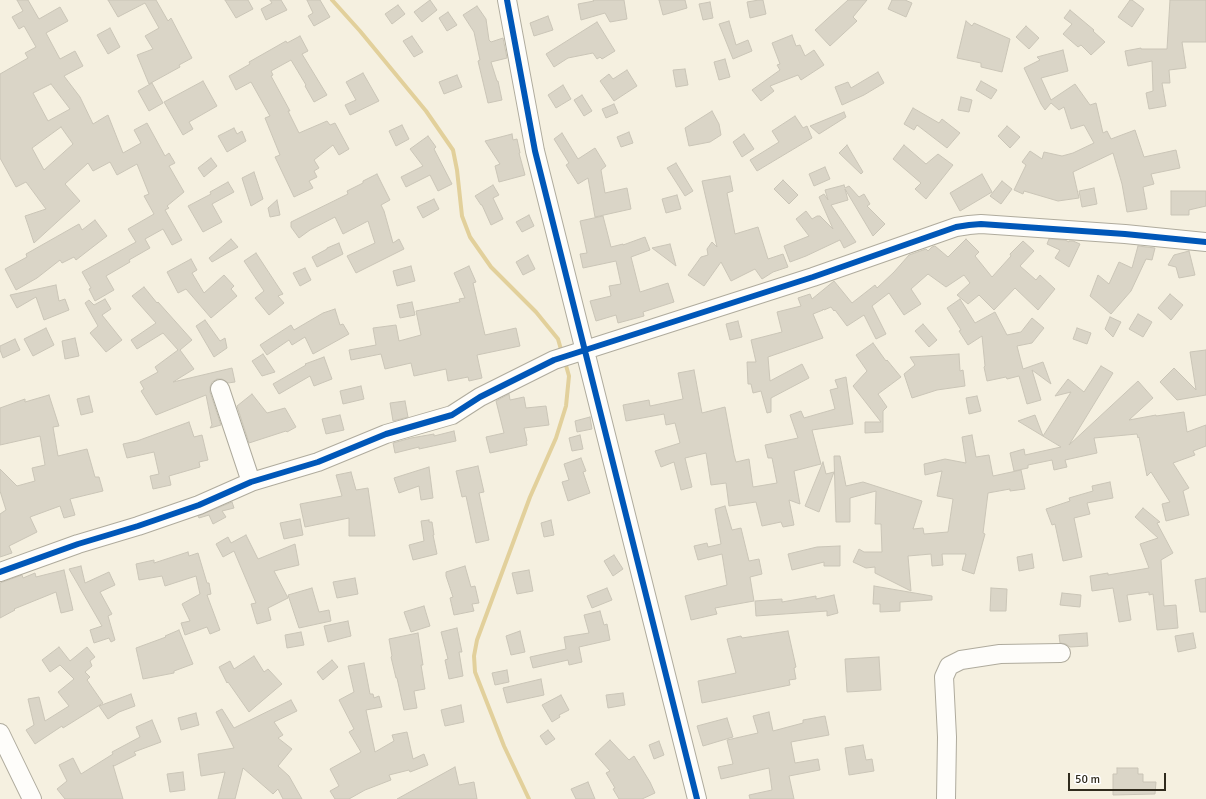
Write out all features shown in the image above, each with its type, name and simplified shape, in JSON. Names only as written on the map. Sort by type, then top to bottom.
[{"type":"street","points":[[507,0],[536,151],[581,352],[697,799]]},
{"type":"street","points":[[0,572],[78,544],[138,526],[192,507],[251,482],[318,462],[386,434],[452,415],[480,397],[554,360],[813,277],[956,227],[981,224],[1125,234],[1206,242]]},
{"type":"street","points":[[220,389],[251,482]]},
{"type":"street","points":[[946,799],[944,677],[949,666],[961,660],[1000,654],[1061,654]]},
{"type":"street","points":[[0,733],[32,799]]},
{"type":"building","points":[[17,0],[28,0],[39,19],[60,7],[68,21],[46,33],[60,59],[75,51],[83,66],[64,76],[80,97],[93,124],[108,115],[123,153],[141,143],[134,130],[147,123],[165,156],[169,153],[175,163],[169,166],[184,192],[167,206],[169,208],[165,210],[182,240],[172,245],[163,229],[145,239],[150,248],[106,276],[114,290],[95,301],[89,289],[91,288],[82,272],[136,242],[128,229],[154,214],[144,196],[149,194],[137,164],[117,175],[110,162],[93,171],[88,163],[65,184],[80,201],[34,243],[25,216],[46,209],[26,182],[16,187],[0,158],[0,74],[28,58],[25,53],[36,47],[24,26],[19,29],[12,17],[23,11]],"holes":[[[51,84],[70,109],[48,121],[33,93]],[[61,127],[73,144],[44,170],[32,148]]]},
{"type":"building","points":[[108,0],[156,0],[168,21],[171,18],[192,58],[179,65],[180,67],[149,84],[137,55],[153,49],[145,36],[159,28],[145,3],[118,17]]},
{"type":"building","points":[[225,0],[248,0],[253,9],[236,18]]},
{"type":"building","points":[[270,0],[281,0],[287,10],[266,20],[261,9],[272,3]]},
{"type":"building","points":[[307,0],[320,0],[330,17],[314,26],[308,16],[313,13]]},
{"type":"building","points":[[430,0],[437,10],[422,22],[414,12]]},
{"type":"building","points":[[593,0],[624,0],[627,19],[610,22],[605,13],[581,20],[578,4],[594,1]]},
{"type":"building","points":[[659,0],[685,0],[687,8],[663,15]]},
{"type":"building","points":[[763,0],[766,14],[750,18],[747,2]]},
{"type":"building","points":[[848,0],[867,0],[853,17],[857,21],[830,46],[815,30]]},
{"type":"building","points":[[892,0],[905,0],[912,3],[906,17],[888,9]]},
{"type":"building","points":[[1130,0],[1144,9],[1132,27],[1118,17]]},
{"type":"building","points":[[1170,0],[1206,0],[1206,42],[1182,42],[1186,68],[1169,70],[1170,83],[1162,83],[1166,106],[1149,109],[1146,93],[1153,91],[1152,61],[1128,66],[1125,51],[1141,48],[1167,49]]},
{"type":"building","points":[[710,2],[713,18],[703,20],[699,4]]},
{"type":"building","points":[[398,5],[405,14],[392,24],[385,14]]},
{"type":"building","points":[[477,6],[486,19],[489,40],[491,42],[503,38],[507,58],[491,62],[498,81],[502,100],[488,103],[478,61],[480,60],[474,32],[463,15]]},
{"type":"building","points":[[1070,10],[1094,30],[1093,31],[1105,42],[1091,55],[1081,45],[1078,47],[1063,34],[1072,24],[1064,18]]},
{"type":"building","points":[[448,12],[457,25],[447,31],[439,18]]},
{"type":"building","points":[[548,16],[553,30],[534,36],[530,23]]},
{"type":"building","points":[[729,21],[736,45],[748,40],[752,51],[733,59],[719,24]]},
{"type":"building","points":[[966,21],[972,26],[974,23],[1010,39],[1002,72],[981,67],[981,63],[957,58]]},
{"type":"building","points":[[597,22],[615,51],[602,59],[600,57],[597,59],[593,53],[568,58],[554,67],[546,54]]},
{"type":"building","points":[[1026,26],[1039,38],[1029,49],[1016,37]]},
{"type":"building","points":[[110,28],[120,47],[108,54],[97,35]]},
{"type":"building","points":[[792,35],[796,46],[800,45],[805,56],[814,50],[824,65],[801,80],[798,75],[770,86],[774,91],[761,101],[752,90],[780,70],[777,65],[780,64],[772,43]]},
{"type":"building","points":[[300,36],[308,51],[302,54],[327,95],[314,102],[291,60],[271,71],[273,75],[271,76],[290,111],[288,111],[299,133],[327,121],[330,125],[335,123],[349,149],[339,155],[333,145],[314,160],[319,168],[314,171],[317,177],[309,181],[313,188],[294,197],[275,157],[280,155],[265,118],[270,116],[251,82],[236,90],[229,76],[250,64],[249,62],[286,41],[287,43]]},
{"type":"building","points":[[412,36],[423,52],[414,57],[403,41]]},
{"type":"building","points":[[1063,50],[1068,71],[1041,78],[1051,100],[1075,84],[1090,105],[1096,103],[1103,133],[1107,131],[1111,139],[1135,130],[1144,157],[1176,150],[1180,168],[1151,174],[1154,184],[1143,187],[1147,209],[1127,212],[1122,184],[1113,153],[1073,172],[1079,198],[1058,201],[1024,191],[1023,194],[1014,190],[1026,165],[1022,162],[1030,151],[1042,159],[1044,152],[1062,156],[1073,153],[1094,143],[1084,125],[1071,129],[1064,107],[1059,110],[1051,103],[1045,110],[1024,68],[1040,60],[1037,57]]},
{"type":"building","points":[[725,59],[730,77],[719,80],[714,62]]},
{"type":"building","points":[[685,69],[688,85],[676,87],[673,70]]},
{"type":"building","points":[[627,70],[637,86],[614,101],[600,81],[609,74],[613,79]]},
{"type":"building","points":[[878,72],[884,83],[864,95],[842,105],[835,87],[848,82],[851,88]]},
{"type":"building","points":[[363,73],[379,101],[350,115],[345,105],[356,100],[346,82]]},
{"type":"building","points":[[457,75],[462,87],[444,94],[439,82]]},
{"type":"building","points":[[203,81],[217,106],[189,122],[193,129],[183,135],[164,102]]},
{"type":"building","points":[[981,81],[997,90],[991,99],[976,90]]},
{"type":"building","points":[[152,83],[163,103],[149,111],[138,91]]},
{"type":"building","points":[[563,85],[571,99],[556,108],[548,95]]},
{"type":"building","points":[[582,95],[592,111],[584,116],[574,100]]},
{"type":"building","points":[[961,97],[972,100],[969,112],[958,110]]},
{"type":"building","points":[[614,104],[618,113],[606,118],[602,109]]},
{"type":"building","points":[[913,108],[939,123],[942,119],[960,133],[947,148],[917,125],[914,130],[904,124]]},
{"type":"building","points":[[712,111],[719,124],[721,135],[710,142],[689,146],[685,128]]},
{"type":"building","points":[[844,112],[846,117],[819,134],[810,126]]},
{"type":"building","points":[[795,116],[803,128],[807,126],[812,138],[757,171],[750,160],[779,142],[772,131]]},
{"type":"building","points":[[402,125],[409,139],[396,146],[389,131]]},
{"type":"building","points":[[1007,126],[1020,137],[1010,148],[998,136]]},
{"type":"building","points":[[234,128],[237,134],[242,131],[246,141],[227,152],[218,136]]},
{"type":"building","points":[[629,132],[633,143],[621,147],[617,137]]},
{"type":"building","points":[[562,133],[578,159],[595,148],[606,166],[601,170],[605,193],[627,188],[631,209],[595,217],[588,178],[578,184],[566,165],[569,163],[554,139]]},
{"type":"building","points":[[512,134],[513,140],[517,139],[525,175],[499,182],[495,166],[500,164],[485,141]]},
{"type":"building","points":[[744,134],[754,149],[742,157],[733,142]]},
{"type":"building","points":[[428,136],[436,147],[434,149],[452,184],[438,191],[430,175],[406,187],[401,177],[423,166],[410,149]]},
{"type":"building","points":[[847,145],[863,172],[861,174],[839,153]]},
{"type":"building","points":[[904,145],[926,164],[938,154],[953,165],[926,199],[915,189],[921,183],[893,159]]},
{"type":"building","points":[[211,158],[217,166],[204,177],[198,168]]},
{"type":"building","points":[[676,163],[693,191],[685,196],[667,168]]},
{"type":"building","points":[[825,167],[830,179],[814,186],[809,174]]},
{"type":"building","points":[[254,172],[263,199],[251,206],[242,178]]},
{"type":"building","points":[[377,174],[390,200],[381,205],[393,243],[399,239],[404,249],[356,273],[347,256],[375,243],[368,221],[343,234],[335,217],[310,230],[299,238],[291,227],[291,222],[348,194],[347,191]]},
{"type":"building","points":[[982,174],[992,192],[960,211],[950,193]]},
{"type":"building","points":[[730,176],[733,191],[727,193],[735,234],[758,227],[768,259],[783,254],[788,267],[773,272],[762,279],[755,269],[731,281],[721,262],[704,286],[688,275],[701,257],[708,255],[707,249],[712,242],[717,247],[702,181]]},
{"type":"building","points":[[783,180],[798,195],[789,204],[774,189]]},
{"type":"building","points":[[1002,181],[1012,189],[1001,204],[990,196]]},
{"type":"building","points":[[228,182],[234,192],[212,204],[222,222],[203,232],[188,206],[211,194],[210,192]]},
{"type":"building","points":[[493,185],[499,195],[493,198],[503,219],[491,225],[482,205],[475,196]]},
{"type":"building","points":[[844,185],[845,188],[849,186],[859,197],[864,194],[870,204],[867,206],[885,224],[873,236],[845,189],[848,200],[831,205],[856,242],[844,248],[840,240],[790,262],[784,246],[809,236],[796,219],[806,211],[812,219],[820,216],[833,229],[819,197],[824,194],[828,200],[825,190]]},
{"type":"building","points":[[1094,188],[1097,204],[1082,207],[1079,191]]},
{"type":"building","points":[[1171,191],[1206,191],[1206,206],[1189,210],[1189,215],[1171,215]]},
{"type":"building","points":[[677,195],[681,209],[666,213],[662,199]]},
{"type":"building","points":[[434,199],[439,209],[423,218],[417,207]]},
{"type":"building","points":[[277,200],[280,215],[270,217],[268,208]]},
{"type":"building","points":[[529,215],[534,226],[522,232],[516,222]]},
{"type":"building","points":[[603,216],[611,247],[623,245],[645,237],[650,250],[631,257],[640,292],[668,283],[674,302],[643,312],[644,316],[618,323],[616,315],[596,321],[590,301],[611,296],[609,286],[621,284],[616,261],[583,268],[580,254],[587,253],[580,221]]},
{"type":"building","points":[[95,220],[107,236],[76,260],[74,257],[62,263],[60,260],[37,278],[16,290],[5,269],[27,257],[26,254],[79,224],[82,230]]},
{"type":"building","points":[[231,239],[238,247],[212,262],[209,258]]},
{"type":"building","points":[[966,239],[979,252],[975,256],[992,277],[1011,256],[1010,254],[1023,241],[1034,251],[1020,266],[1036,280],[1040,275],[1055,289],[1038,310],[1015,288],[994,310],[979,295],[968,304],[957,295],[970,283],[964,275],[946,287],[928,274],[911,289],[921,304],[904,315],[889,293],[872,306],[886,334],[876,339],[864,315],[847,326],[831,307],[824,310],[823,309],[813,314],[823,338],[768,357],[770,381],[802,364],[809,378],[771,398],[771,412],[767,413],[761,391],[753,393],[751,384],[748,384],[747,362],[756,362],[751,340],[782,332],[777,312],[801,306],[798,298],[810,294],[812,299],[834,281],[852,303],[875,285],[877,288],[909,255],[926,249],[928,251],[935,246],[948,257]]},
{"type":"building","points":[[1049,239],[1065,240],[1069,242],[1073,241],[1080,244],[1069,267],[1055,258],[1060,250],[1047,244]]},
{"type":"building","points":[[339,243],[343,254],[317,267],[312,257]]},
{"type":"building","points":[[670,244],[676,266],[652,248]]},
{"type":"building","points":[[1138,246],[1155,248],[1152,260],[1146,259],[1131,291],[1111,314],[1090,296],[1098,275],[1109,284],[1119,262],[1132,268]]},
{"type":"building","points":[[1189,251],[1195,275],[1179,278],[1176,267],[1168,265],[1174,255]]},
{"type":"building","points":[[256,253],[283,294],[278,296],[284,303],[269,315],[255,298],[264,291],[244,261]]},
{"type":"building","points":[[528,255],[535,269],[523,275],[516,262]]},
{"type":"building","points":[[191,259],[197,270],[192,273],[204,293],[224,275],[234,286],[231,289],[237,296],[211,318],[186,289],[178,293],[167,272]]},
{"type":"building","points":[[411,266],[415,281],[397,286],[393,271]]},
{"type":"building","points":[[469,266],[476,282],[473,283],[485,335],[516,328],[520,346],[477,355],[482,378],[469,381],[468,377],[448,381],[446,369],[414,376],[411,363],[385,369],[381,354],[351,360],[349,350],[376,345],[373,328],[396,325],[399,341],[421,335],[416,311],[460,302],[459,299],[465,298],[454,273]]},
{"type":"building","points":[[305,268],[311,280],[300,286],[293,273]]},
{"type":"building","points":[[56,285],[59,301],[65,299],[69,310],[44,320],[36,297],[17,308],[10,295]]},
{"type":"building","points":[[144,287],[192,340],[180,350],[194,369],[173,382],[232,368],[235,382],[228,383],[222,379],[217,379],[212,382],[210,387],[210,392],[221,425],[210,428],[212,425],[206,395],[156,415],[141,391],[144,389],[140,382],[158,372],[155,367],[178,350],[163,333],[137,349],[131,340],[156,323],[132,296]]},
{"type":"building","points":[[1170,294],[1183,305],[1171,320],[1158,308]]},
{"type":"building","points":[[105,299],[111,309],[102,315],[122,340],[106,352],[90,333],[98,326],[85,303],[89,300],[94,305]]},
{"type":"building","points":[[960,299],[975,323],[995,312],[1007,335],[1021,332],[1032,318],[1044,328],[1032,343],[1017,346],[1023,369],[1043,362],[1051,384],[1032,370],[1041,400],[1027,404],[1019,376],[987,381],[984,367],[982,336],[968,345],[959,331],[961,330],[947,308]]},
{"type":"building","points":[[412,302],[415,315],[400,318],[397,305]]},
{"type":"building","points":[[335,309],[340,325],[343,324],[349,334],[313,354],[305,337],[292,345],[289,340],[267,355],[260,345],[291,325],[294,330],[323,313]]},
{"type":"building","points":[[1138,314],[1152,322],[1143,337],[1129,329]]},
{"type":"building","points":[[1110,317],[1121,322],[1113,337],[1105,329]]},
{"type":"building","points":[[205,320],[220,341],[225,338],[227,348],[214,357],[196,326]]},
{"type":"building","points":[[738,321],[742,337],[730,340],[726,324]]},
{"type":"building","points":[[923,324],[937,340],[929,347],[915,331]]},
{"type":"building","points":[[46,328],[54,345],[33,356],[24,339]]},
{"type":"building","points":[[1077,328],[1091,333],[1087,344],[1073,339]]},
{"type":"building","points":[[75,338],[79,356],[65,359],[62,341]]},
{"type":"building","points":[[15,339],[20,350],[3,358],[0,346]]},
{"type":"building","points":[[873,343],[886,361],[887,360],[901,377],[878,394],[887,407],[883,411],[883,432],[865,433],[865,422],[881,422],[853,386],[867,371],[856,355]]},
{"type":"building","points":[[1206,350],[1206,395],[1177,400],[1160,382],[1174,368],[1196,390],[1190,352]]},
{"type":"building","points":[[263,354],[275,372],[262,376],[252,361]]},
{"type":"building","points":[[959,354],[960,371],[963,370],[965,386],[937,390],[912,398],[904,374],[915,365],[910,357]]},
{"type":"building","points":[[324,357],[332,379],[314,386],[310,376],[279,394],[273,384],[306,365],[305,364]]},
{"type":"building","points":[[1101,366],[1113,373],[1069,445],[1138,381],[1153,398],[1129,420],[1184,412],[1187,432],[1206,425],[1206,446],[1193,451],[1195,455],[1173,463],[1189,488],[1183,491],[1189,515],[1166,521],[1162,504],[1170,502],[1151,472],[1147,476],[1139,437],[1138,438],[1137,434],[1094,438],[1097,453],[1065,460],[1067,467],[1054,470],[1052,460],[1028,465],[1028,468],[1014,471],[1010,453],[1024,449],[1025,455],[1061,447],[1018,421],[1035,415],[1043,436],[1071,392],[1055,396],[1068,379],[1084,392]]},
{"type":"building","points":[[694,370],[702,413],[725,407],[736,462],[749,459],[753,487],[777,483],[772,458],[768,458],[765,445],[798,438],[790,415],[801,411],[804,418],[835,409],[830,390],[838,388],[835,380],[846,377],[853,424],[812,430],[821,464],[794,471],[800,504],[789,500],[794,525],[783,527],[781,522],[762,526],[756,502],[729,506],[726,483],[711,485],[706,453],[685,458],[692,487],[681,490],[674,462],[661,467],[655,451],[680,443],[675,423],[666,425],[664,414],[626,421],[623,405],[649,400],[650,406],[683,399],[678,373]]},
{"type":"building","points":[[361,386],[364,399],[343,404],[340,391]]},
{"type":"building","points":[[252,394],[267,413],[285,408],[296,427],[287,432],[286,431],[249,443],[237,406]]},
{"type":"building","points":[[509,394],[510,400],[524,397],[526,408],[546,406],[549,425],[524,428],[527,445],[490,453],[486,437],[504,433],[496,401]]},
{"type":"building","points":[[49,395],[59,426],[53,427],[58,456],[87,449],[95,477],[99,477],[103,491],[70,499],[75,515],[64,518],[60,506],[30,517],[37,532],[9,546],[12,553],[0,557],[0,514],[6,510],[0,491],[0,469],[17,486],[35,481],[32,468],[45,465],[40,436],[0,445],[0,408],[25,399],[25,402]]},
{"type":"building","points":[[89,396],[93,412],[81,415],[77,399]]},
{"type":"building","points":[[977,396],[981,411],[969,414],[966,398]]},
{"type":"building","points":[[405,401],[408,417],[393,421],[390,403]]},
{"type":"building","points":[[340,415],[344,430],[326,434],[322,419]]},
{"type":"building","points":[[590,417],[592,429],[577,432],[575,421]]},
{"type":"building","points":[[189,422],[194,437],[202,435],[208,460],[199,462],[200,467],[169,476],[171,485],[153,489],[150,476],[159,474],[154,452],[127,458],[123,444],[137,441]]},
{"type":"building","points":[[454,431],[456,441],[419,449],[419,447],[395,453],[393,443],[411,438],[434,434],[434,436]]},
{"type":"building","points":[[580,435],[583,449],[572,451],[569,438]]},
{"type":"building","points":[[972,435],[976,457],[989,455],[993,476],[1021,470],[1025,489],[1010,491],[1010,489],[988,493],[983,533],[985,534],[974,574],[962,570],[966,554],[942,554],[943,565],[932,566],[931,554],[908,556],[911,591],[875,573],[875,567],[866,568],[853,562],[859,549],[864,552],[882,552],[881,524],[875,524],[876,491],[850,498],[850,522],[836,522],[834,456],[840,456],[846,486],[863,482],[922,501],[913,529],[923,528],[924,534],[948,532],[953,499],[937,496],[942,471],[925,475],[924,464],[945,459],[966,463],[962,437]]},
{"type":"building","points":[[581,458],[586,471],[583,472],[590,493],[568,501],[562,482],[569,480],[564,464]]},
{"type":"building","points":[[823,462],[826,474],[834,472],[819,512],[805,506]]},
{"type":"building","points":[[478,466],[484,492],[479,493],[489,540],[476,543],[466,496],[462,497],[456,471]]},
{"type":"building","points":[[429,467],[433,498],[421,500],[419,486],[399,493],[394,478]]},
{"type":"building","points":[[351,472],[356,490],[368,488],[375,536],[349,536],[349,518],[305,527],[300,504],[342,496],[336,475]]},
{"type":"building","points":[[1110,482],[1113,498],[1087,503],[1090,514],[1074,518],[1082,557],[1063,561],[1055,524],[1052,525],[1046,509],[1070,501],[1069,498],[1093,491],[1092,486]]},
{"type":"building","points":[[232,502],[234,508],[222,511],[226,517],[213,524],[209,515],[199,518],[198,516]]},
{"type":"building","points":[[725,506],[732,530],[741,528],[749,561],[759,559],[762,574],[750,577],[754,601],[715,608],[717,614],[691,620],[685,596],[727,585],[722,554],[698,560],[694,546],[707,543],[708,547],[721,544],[715,509]]},
{"type":"building","points":[[1143,508],[1160,522],[1157,523],[1173,553],[1161,560],[1164,606],[1176,605],[1178,628],[1157,630],[1153,594],[1149,595],[1149,592],[1127,595],[1131,620],[1119,622],[1113,588],[1092,591],[1090,576],[1108,573],[1108,575],[1149,568],[1140,544],[1158,538],[1135,517]]},
{"type":"building","points":[[300,519],[303,535],[284,539],[280,523]]},
{"type":"building","points":[[429,520],[429,522],[432,522],[437,554],[413,560],[409,545],[424,541],[421,521]]},
{"type":"building","points":[[551,520],[554,535],[544,537],[541,523]]},
{"type":"building","points":[[246,535],[258,559],[295,544],[299,565],[274,571],[288,598],[268,608],[271,620],[257,624],[251,604],[256,603],[234,551],[223,557],[216,544],[228,537],[231,543]]},
{"type":"building","points":[[840,546],[840,566],[824,566],[824,562],[792,570],[788,554],[817,547]]},
{"type":"building","points":[[188,552],[189,556],[198,553],[207,583],[209,583],[211,594],[207,595],[220,630],[210,634],[207,627],[185,635],[181,623],[190,621],[182,604],[200,594],[196,576],[165,586],[162,576],[139,580],[136,564],[154,560],[154,563]]},
{"type":"building","points":[[1032,554],[1034,568],[1019,571],[1017,557]]},
{"type":"building","points":[[614,555],[623,569],[613,576],[604,561]]},
{"type":"building","points":[[81,566],[85,583],[109,572],[115,585],[100,592],[112,614],[108,616],[115,640],[111,642],[109,638],[94,643],[90,630],[102,626],[69,569]]},
{"type":"building","points":[[465,566],[471,587],[475,586],[479,603],[472,604],[474,611],[454,615],[450,598],[453,597],[446,572]]},
{"type":"building","points":[[64,570],[73,610],[61,613],[56,592],[14,609],[15,610],[0,618],[0,583],[22,575],[23,578],[35,573],[36,577]]},
{"type":"building","points":[[529,570],[533,591],[517,594],[512,573]]},
{"type":"building","points":[[355,578],[358,594],[337,598],[333,582]]},
{"type":"building","points":[[1206,578],[1206,612],[1200,612],[1195,580]]},
{"type":"building","points":[[874,586],[932,596],[932,600],[900,602],[900,611],[880,612],[880,604],[873,604]]},
{"type":"building","points":[[312,588],[319,612],[329,610],[331,621],[299,628],[288,595]]},
{"type":"building","points":[[607,588],[612,600],[592,608],[587,596]]},
{"type":"building","points":[[991,588],[1007,589],[1006,611],[990,611]]},
{"type":"building","points":[[1062,593],[1081,595],[1080,607],[1060,605]]},
{"type":"building","points":[[834,595],[838,613],[827,616],[827,611],[756,616],[755,601],[782,599],[782,602],[816,596],[816,599]]},
{"type":"building","points":[[424,606],[430,626],[411,632],[404,612]]},
{"type":"building","points":[[600,611],[604,625],[607,624],[610,640],[579,647],[582,662],[569,665],[568,660],[533,668],[530,657],[566,649],[564,637],[589,633],[584,615]]},
{"type":"building","points":[[348,621],[351,636],[328,642],[324,626]]},
{"type":"building","points":[[457,628],[462,652],[459,652],[463,676],[449,679],[445,660],[448,659],[441,632]]},
{"type":"building","points":[[179,630],[193,664],[174,671],[174,673],[143,679],[136,648],[166,637],[165,636]]},
{"type":"building","points":[[520,631],[525,652],[511,655],[506,636]]},
{"type":"building","points":[[788,631],[796,667],[794,668],[796,679],[789,680],[790,685],[702,703],[698,681],[736,673],[727,639]]},
{"type":"building","points":[[301,632],[304,645],[287,648],[285,635]]},
{"type":"building","points":[[418,633],[425,689],[414,691],[417,708],[404,710],[391,657],[389,639]]},
{"type":"building","points":[[1087,633],[1088,646],[1070,647],[1066,644],[1060,643],[1059,635]]},
{"type":"building","points":[[1193,633],[1196,648],[1178,652],[1175,636]]},
{"type":"building","points":[[59,647],[70,661],[87,647],[95,657],[90,661],[92,666],[85,672],[90,677],[87,680],[103,703],[63,728],[62,726],[35,744],[26,730],[34,725],[28,699],[39,697],[45,721],[69,706],[58,692],[74,679],[60,665],[50,672],[42,660]]},
{"type":"building","points":[[254,656],[264,672],[268,669],[282,684],[249,712],[228,682],[227,683],[219,667],[230,661],[234,669]]},
{"type":"building","points":[[879,657],[881,690],[847,692],[845,659]]},
{"type":"building","points":[[332,660],[338,667],[323,680],[317,672]]},
{"type":"building","points":[[364,663],[370,694],[373,694],[374,698],[379,696],[382,707],[366,710],[375,752],[394,741],[392,735],[407,732],[413,759],[424,754],[428,765],[410,772],[409,770],[389,775],[391,780],[365,790],[349,799],[335,799],[330,791],[339,786],[330,769],[361,752],[349,732],[354,729],[339,700],[354,692],[348,666]]},
{"type":"building","points":[[507,670],[509,682],[495,685],[492,673]]},
{"type":"building","points":[[541,679],[544,695],[507,703],[503,688]]},
{"type":"building","points":[[623,693],[625,705],[608,708],[606,695]]},
{"type":"building","points":[[131,694],[135,706],[119,712],[108,719],[99,706]]},
{"type":"building","points":[[561,695],[569,710],[559,715],[560,717],[552,722],[542,705]]},
{"type":"building","points":[[291,700],[297,711],[274,722],[283,735],[278,738],[292,749],[278,766],[289,776],[302,799],[283,799],[278,789],[273,794],[243,768],[235,799],[218,799],[225,772],[201,776],[198,754],[234,748],[216,712],[222,709],[234,728]]},
{"type":"building","points":[[461,705],[464,722],[445,726],[441,710]]},
{"type":"building","points":[[769,712],[773,731],[803,723],[803,720],[825,716],[829,735],[791,742],[795,763],[818,759],[820,770],[789,776],[794,799],[750,799],[749,795],[772,790],[769,768],[721,779],[718,767],[733,764],[727,740],[758,733],[753,716]]},
{"type":"building","points":[[196,713],[199,725],[181,730],[178,718]]},
{"type":"building","points":[[727,718],[733,737],[703,746],[697,726]]},
{"type":"building","points":[[152,720],[161,742],[134,752],[136,755],[114,766],[113,765],[123,799],[65,799],[57,789],[67,781],[59,765],[73,758],[81,774],[113,754],[112,752],[140,737],[136,727]]},
{"type":"building","points":[[548,730],[555,739],[546,745],[540,736]]},
{"type":"building","points":[[610,740],[629,760],[634,756],[655,793],[642,799],[619,799],[613,789],[615,788],[606,773],[610,771],[595,754]]},
{"type":"building","points":[[659,741],[664,755],[654,759],[649,745]]},
{"type":"building","points":[[863,745],[866,760],[872,759],[874,771],[849,775],[845,748]]},
{"type":"building","points":[[455,767],[459,785],[474,782],[477,799],[397,799]]},
{"type":"building","points":[[1117,768],[1138,768],[1138,774],[1143,774],[1143,782],[1156,782],[1155,794],[1113,795],[1113,774],[1117,774]]},
{"type":"building","points":[[183,772],[185,790],[170,792],[167,774]]},
{"type":"building","points":[[588,782],[595,799],[576,799],[571,789]]},
{"type":"waterway","points":[[332,0],[360,31],[426,111],[453,150],[457,170],[462,216],[470,237],[491,267],[536,312],[558,339],[562,353]]},
{"type":"waterway","points":[[529,799],[504,746],[475,672],[474,656],[477,640],[530,497],[556,438],[566,406],[569,376],[565,362]]},
{"type":"cycle path","points":[[507,0],[535,151],[697,799]]},
{"type":"cycle path","points":[[0,572],[78,544],[138,526],[199,505],[251,482],[318,462],[386,434],[452,415],[480,397],[554,360],[813,277],[956,227],[981,224],[1125,234],[1206,242]]}]
